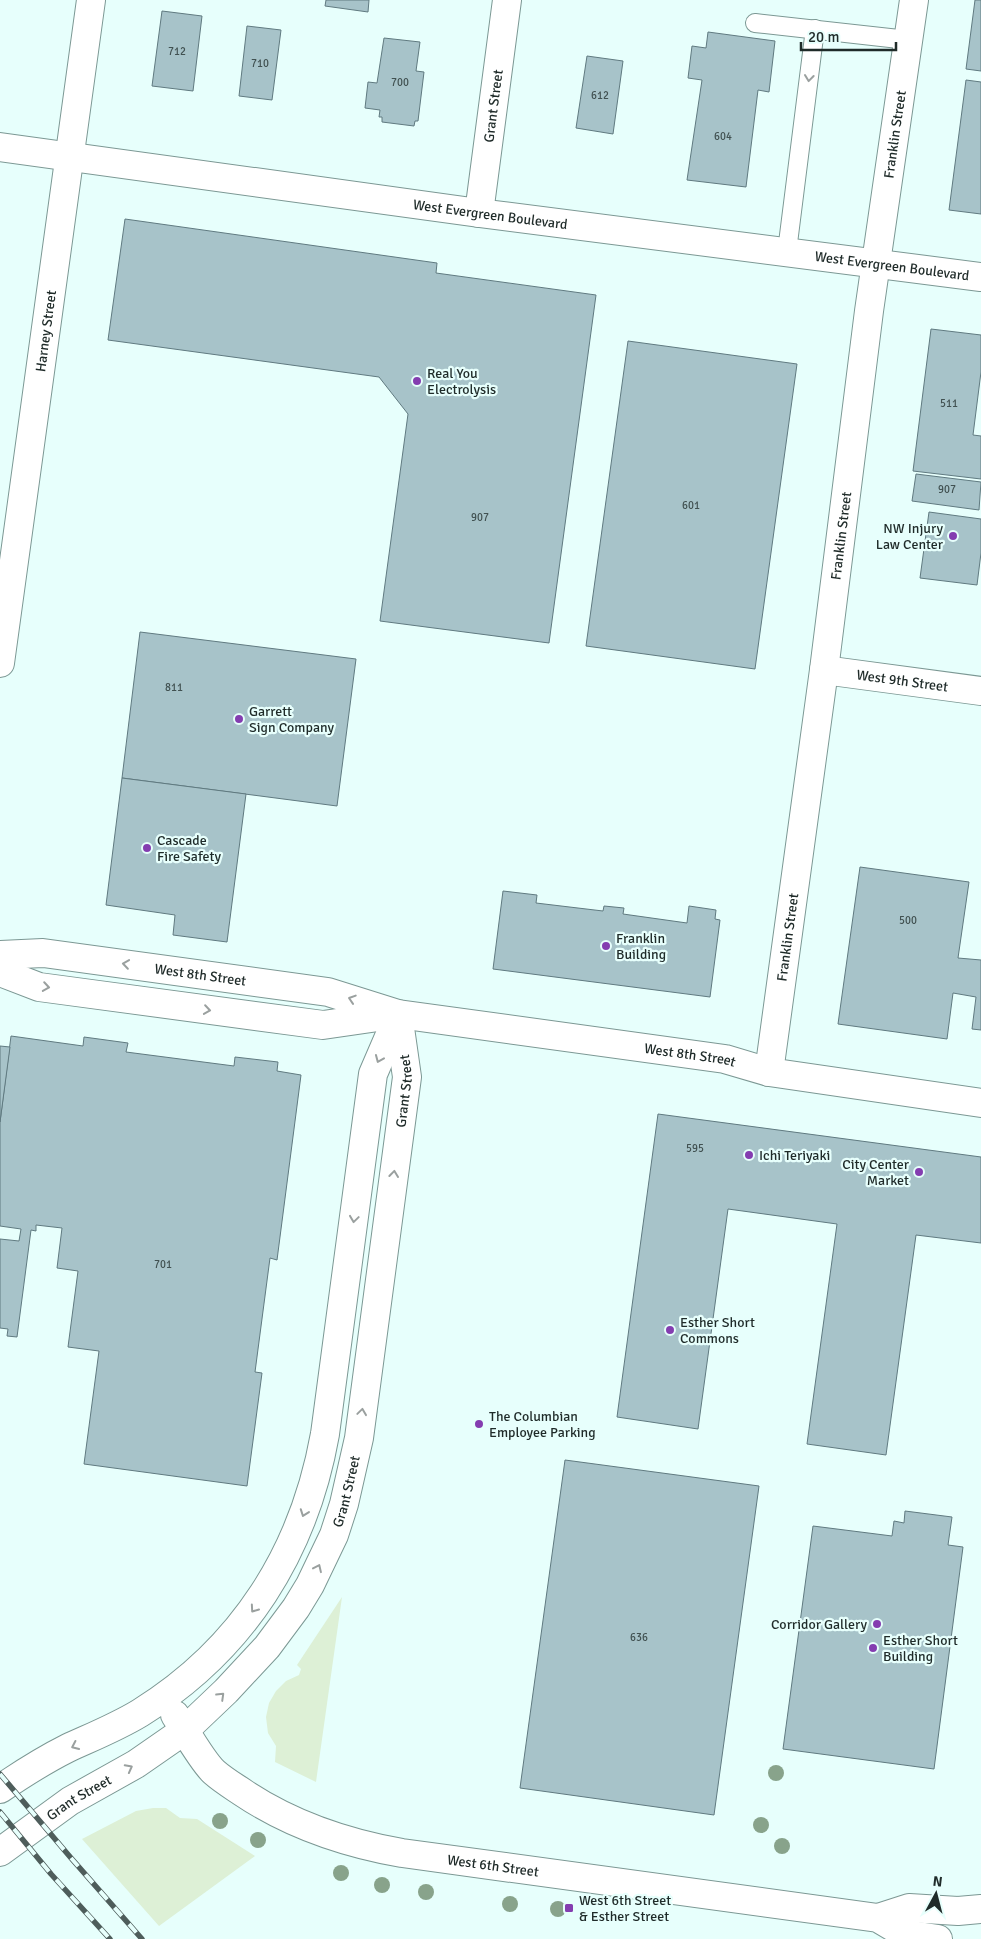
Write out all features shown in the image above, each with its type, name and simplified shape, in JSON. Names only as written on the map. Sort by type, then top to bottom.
[{"type":"street","name":"Harney Street","points":[[0,663],[91,0]]},
{"type":"street","name":"Grant Street","points":[[479,212],[507,0]]},
{"type":"street","name":"Franklin Street","points":[[769,1072],[824,670],[875,263],[914,0]]},
{"type":"street","name":"West Evergreen Boulevard","points":[[0,147],[479,212],[981,277]]},
{"type":"street","name":"West 9th Street","points":[[824,670],[981,691]]},
{"type":"street","name":"West 8th Street","points":[[0,955],[43,953],[328,992],[398,1014],[725,1059],[769,1072],[981,1103]]},
{"type":"street","name":"West 8th Street","points":[[0,972],[39,987],[323,1025],[398,1014]]},
{"type":"street","name":"Grant Street","points":[[0,1789],[46,1760],[116,1727],[164,1698],[204,1664],[240,1627],[280,1568],[292,1544],[311,1494],[319,1466],[325,1434],[373,1074],[398,1014]]},
{"type":"street","name":"Grant Street","points":[[0,1852],[70,1801],[136,1764],[185,1730],[249,1668],[281,1629],[310,1585],[334,1535],[344,1504],[359,1438],[407,1077],[398,1014]]},
{"type":"street","name":"West 6th Street","points":[[164,1698],[213,1771],[252,1798],[308,1828],[372,1848],[878,1918],[905,1934],[938,1939]]},
{"type":"street","name":"West 6th Street","points":[[878,1918],[909,1908],[958,1911],[981,1909]]},
{"type":"lane","points":[[755,23],[908,40]]},
{"type":"lane","points":[[787,251],[815,29]]},
{"type":"green space","points":[[342,1597],[316,1782],[275,1762],[276,1746],[268,1733],[266,1717],[269,1703],[276,1691],[286,1681],[299,1675],[301,1669],[297,1665]]},
{"type":"green space","points":[[166,1808],[180,1818],[197,1819],[255,1856],[159,1926],[82,1839],[136,1811]]},
{"type":"building","points":[[326,0],[369,0],[368,12],[325,6]]},
{"type":"building","points":[[975,0],[981,0],[981,71],[966,69]]},
{"type":"building","points":[[162,11],[202,16],[193,91],[152,86]]},
{"type":"building","points":[[247,26],[281,30],[272,100],[239,96]]},
{"type":"building","points":[[708,32],[775,41],[769,92],[758,90],[746,187],[687,180],[702,80],[688,78],[692,46],[706,48]]},
{"type":"building","points":[[384,38],[420,42],[416,71],[424,72],[418,121],[415,121],[414,126],[382,122],[382,117],[379,117],[380,110],[365,108],[368,82],[377,83]]},
{"type":"building","points":[[587,56],[623,61],[613,134],[576,128]]},
{"type":"building","points":[[966,80],[981,82],[981,214],[949,210]]},
{"type":"building","points":[[125,219],[437,263],[436,273],[596,295],[549,643],[380,621],[408,414],[379,377],[108,340]]},
{"type":"building","points":[[931,329],[981,335],[981,372],[973,435],[981,436],[981,479],[913,471]]},
{"type":"building","points":[[628,341],[797,364],[755,669],[586,646]]},
{"type":"building","points":[[916,474],[981,482],[979,510],[912,501]]},
{"type":"building","name":"NW Injury Law Center","points":[[929,512],[981,519],[981,553],[977,585],[920,578]]},
{"type":"building","name":"Garrett Sign Company","points":[[140,632],[356,659],[337,806],[122,778]]},
{"type":"building","points":[[122,778],[246,794],[227,942],[173,935],[175,915],[106,905]]},
{"type":"building","points":[[860,867],[969,882],[958,958],[981,960],[981,1030],[972,1029],[976,997],[953,993],[947,1039],[838,1024]]},
{"type":"building","name":"Franklin Building","points":[[503,891],[537,895],[536,903],[603,911],[604,906],[624,908],[623,914],[687,923],[689,906],[716,910],[715,919],[720,920],[710,997],[493,969]]},
{"type":"building","points":[[11,1036],[83,1046],[84,1037],[128,1043],[126,1052],[234,1066],[235,1057],[278,1062],[277,1071],[301,1075],[277,1260],[270,1258],[255,1372],[262,1373],[247,1486],[84,1464],[99,1351],[68,1347],[78,1271],[57,1268],[62,1228],[36,1225],[36,1231],[31,1230],[17,1337],[7,1336],[8,1329],[0,1328],[0,1239],[19,1241],[21,1229],[0,1226],[0,1122]]},
{"type":"building","points":[[0,1046],[10,1047],[0,1122]]},
{"type":"building","name":"Esther Short Commons","points":[[658,1114],[981,1157],[981,1243],[916,1235],[886,1455],[807,1444],[837,1224],[728,1209],[698,1429],[617,1417]]},
{"type":"building","points":[[565,1460],[759,1486],[714,1815],[520,1788]]},
{"type":"building","name":"Esther Short Building","points":[[905,1511],[952,1517],[948,1545],[963,1547],[934,1769],[783,1749],[813,1526],[892,1536],[894,1521],[904,1523]]},
{"type":"railway","points":[[0,1774],[142,1939]]},
{"type":"railway","points":[[0,1812],[51,1874],[110,1939]]},
{"type":"place","name":"Real You Electrolysis","points":[[417,381]]},
{"type":"place","name":"NW Injury Law Center","points":[[953,536]]},
{"type":"place","name":"Garrett Sign Company","points":[[239,719]]},
{"type":"place","name":"Cascade Fire Safety","points":[[147,848]]},
{"type":"place","name":"Franklin Building","points":[[606,946]]},
{"type":"place","name":"Ichi Teriyaki","points":[[749,1155]]},
{"type":"place","name":"City Center Market","points":[[919,1172]]},
{"type":"place","name":"Esther Short Commons","points":[[670,1330]]},
{"type":"place","name":"The Columbian Employee Parking","points":[[479,1424]]},
{"type":"place","name":"Corridor Gallery","points":[[877,1624]]},
{"type":"place","name":"Esther Short Building","points":[[873,1648]]},
{"type":"place","name":"West 6th Street & Esther Street","points":[[569,1908]]}]
